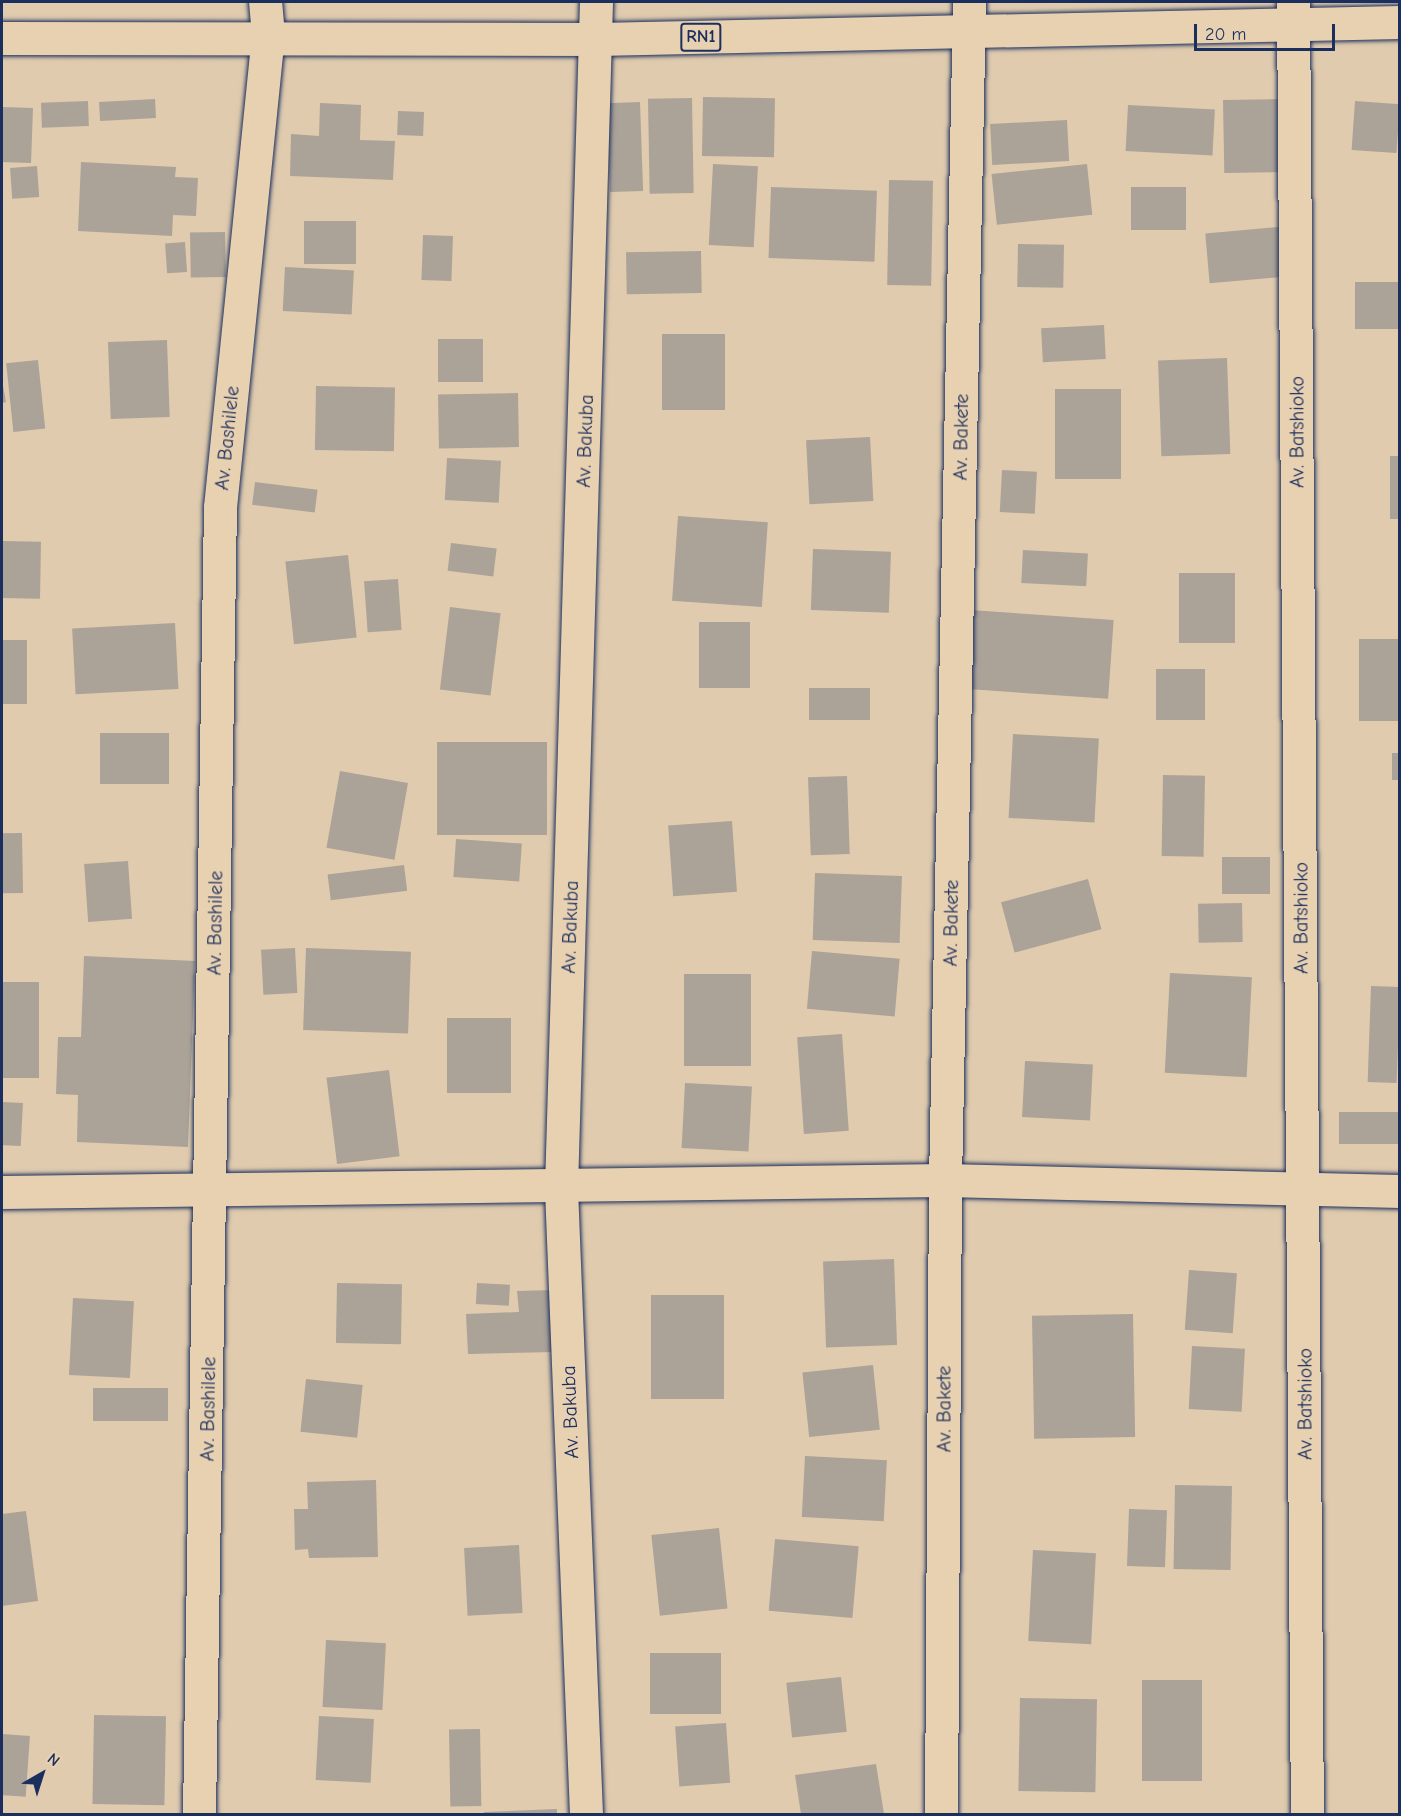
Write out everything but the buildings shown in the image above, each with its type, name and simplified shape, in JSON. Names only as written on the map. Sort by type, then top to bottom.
[{"type":"main road","name":"Av. Bashilele","points":[[199,1815],[213,1191],[220,507],[268,34],[265,2]]},
{"type":"main road","name":"Av. Bakuba","points":[[586,1815],[561,1188],[597,2]]},
{"type":"main road","name":"RN1","points":[[2,39],[268,34],[597,39],[970,16],[1294,11],[1400,22]]},
{"type":"main road","name":"Av. Batshioko","points":[[1294,11],[1307,1815]]},
{"type":"main road","name":"Av. Bakete","points":[[941,1815],[945,1180],[970,16]]},
{"type":"main road","points":[[2,1192],[561,1188],[945,1180],[1400,1191]]}]
